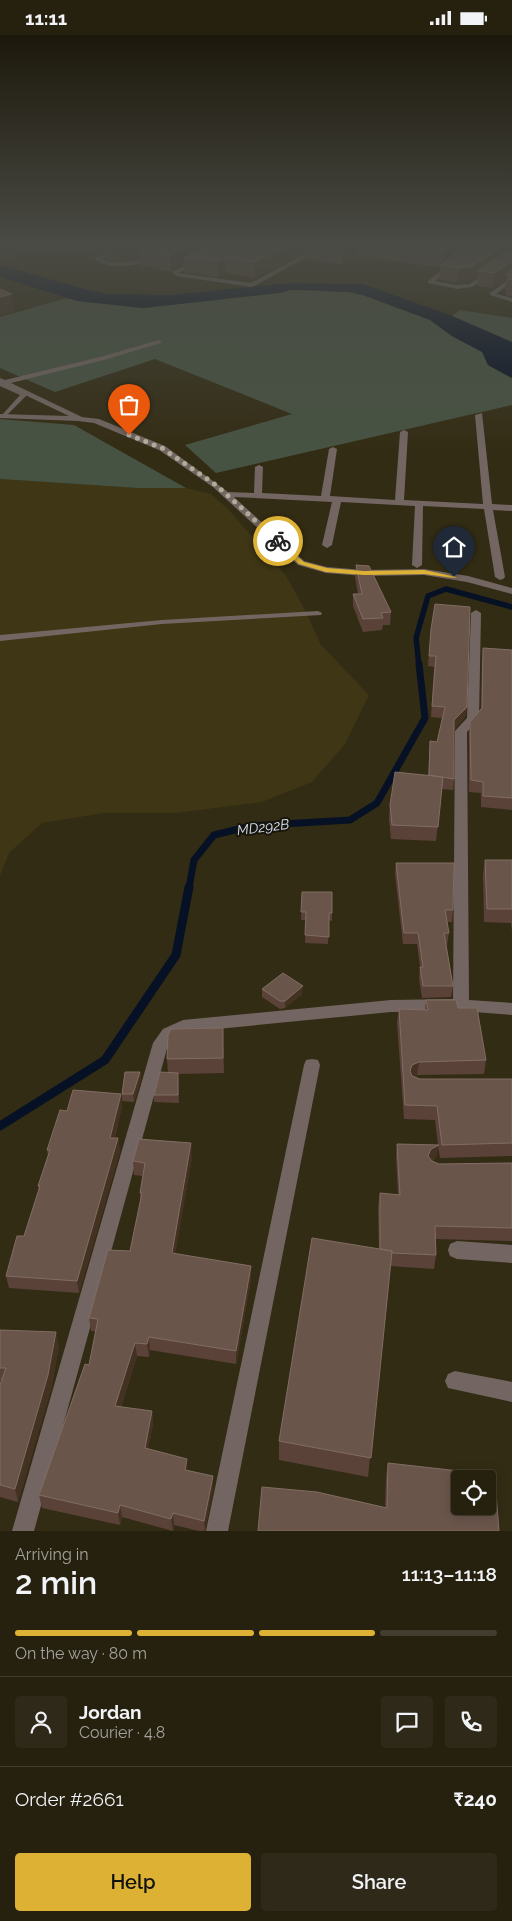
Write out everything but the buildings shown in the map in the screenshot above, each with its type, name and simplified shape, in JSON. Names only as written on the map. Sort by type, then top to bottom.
[{"type":"street","points":[[1,382],[102,359],[159,342]]},
{"type":"street","points":[[1,382],[80,419]]},
{"type":"street","points":[[479,415],[488,507],[500,577]]},
{"type":"street","points":[[2,416],[96,421],[162,448],[226,494],[301,563],[326,570],[364,573],[424,572],[468,579],[512,591]]},
{"type":"street","points":[[399,503],[404,432]]},
{"type":"street","points":[[325,499],[333,449]]},
{"type":"street","points":[[258,496],[259,467]]},
{"type":"street","points":[[226,494],[512,508]]},
{"type":"street","points":[[327,545],[337,500]]},
{"type":"street","points":[[417,565],[419,504]]},
{"type":"street","points":[[461,1005],[461,731],[472,719],[476,613]]},
{"type":"street","points":[[23,1531],[161,1043],[169,1033],[183,1026],[391,1006],[461,1005],[512,1009]]},
{"type":"street","points":[[217,1531],[312,1065]]},
{"type":"street","points":[[457,1250],[512,1254]]},
{"type":"street","points":[[455,1381],[512,1392]]},
{"type":"lane","points":[[1,382],[24,395],[2,416]]},
{"type":"lane","points":[[0,638],[162,621],[318,613]]},
{"type":"shaded area","points":[[0,479],[138,488],[186,488],[211,494],[228,509],[286,576],[305,610],[321,645],[369,695],[345,744],[312,782],[262,802],[175,813],[104,813],[42,823],[9,853],[0,876]]},
{"type":"green space","points":[[15,313],[411,313],[430,320],[452,336],[483,352],[488,365],[512,378],[512,405],[216,473],[185,445],[292,414],[155,359],[55,392],[0,368],[0,317]]},
{"type":"green space","points":[[456,313],[478,313],[512,318],[512,342],[452,316]]},
{"type":"green space","points":[[0,419],[74,425],[186,488],[138,488],[0,479]]},
{"type":"water","points":[[411,313],[443,313],[512,342],[512,378],[488,365],[482,352],[452,336],[430,320]]},
{"type":"waterway","name":"MD292B","points":[[419,666],[416,638],[428,596],[446,589],[512,607]]},
{"type":"waterway","name":"MD292B","points":[[189,888],[194,860],[214,835],[251,826],[350,820],[377,803],[425,718],[419,664]]},
{"type":"waterway","name":"MD292B","points":[[0,1126],[105,1060],[176,955],[189,887]]},
{"type":"way so far","points":[[129,435],[162,448],[216,485],[278,541]]},
{"type":"route","points":[[278,541],[301,563],[326,570],[364,573],[424,572],[454,577]]}]
